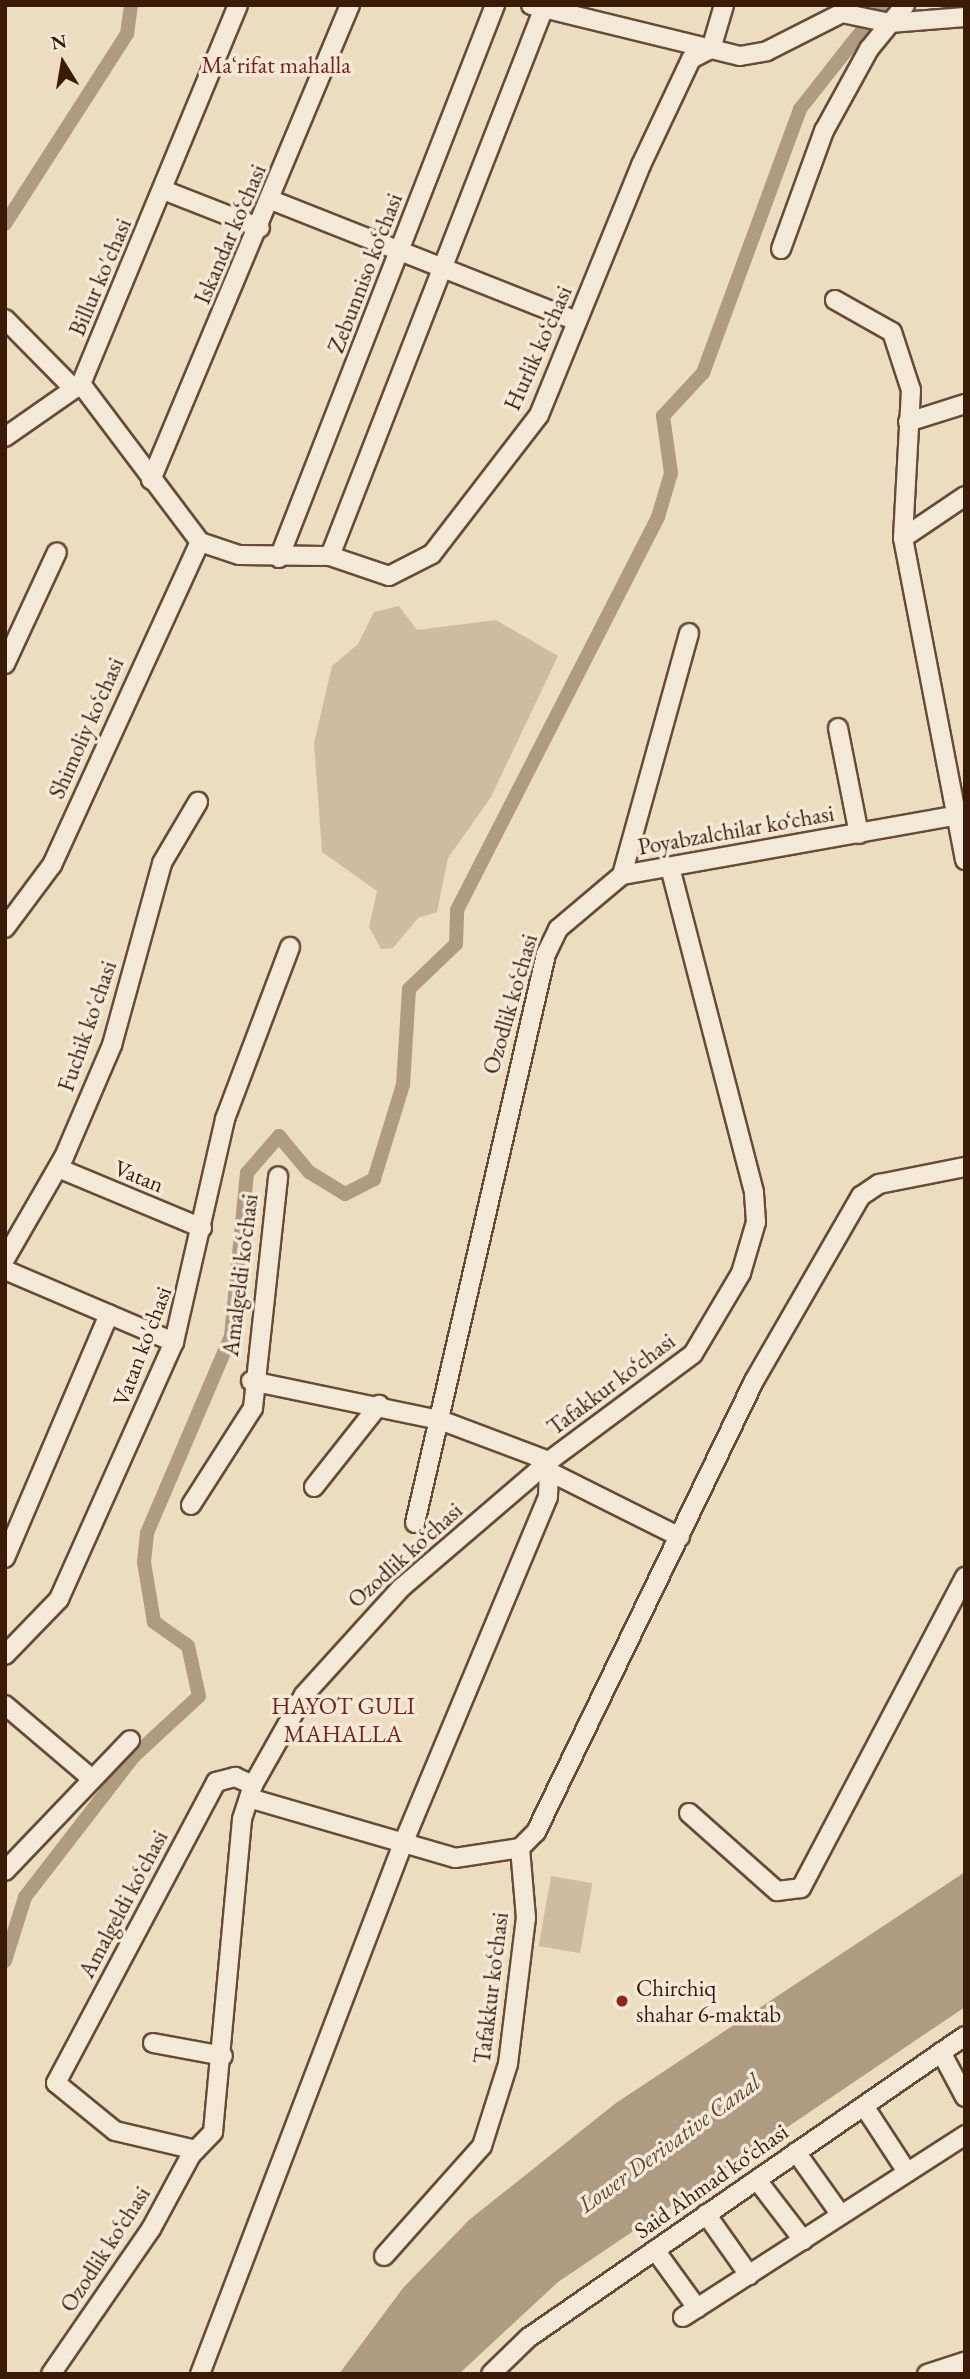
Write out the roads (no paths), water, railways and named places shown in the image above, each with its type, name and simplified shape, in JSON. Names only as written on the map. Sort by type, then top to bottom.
[{"type":"street","name":"Billur ko'chasi","points":[[77,386],[163,190],[238,5]]},
{"type":"street","name":"Iskandar ko‘chasi","points":[[151,480],[260,228],[350,5]]},
{"type":"street","name":"Zebunniso ko‘chasi","points":[[279,558],[495,5]]},
{"type":"street","points":[[711,49],[723,5]]},
{"type":"street","points":[[781,249],[824,131],[887,22],[905,5]]},
{"type":"street","points":[[330,556],[540,6],[711,49],[755,55],[824,18],[860,12],[887,22],[965,17]]},
{"type":"street","name":"Hurlik ko‘chasi","points":[[200,542],[239,555],[279,558],[330,556],[389,576],[432,554],[539,415],[679,81],[691,59],[711,49]]},
{"type":"street","points":[[163,190],[260,228]]},
{"type":"street","points":[[271,200],[443,265],[577,321]]},
{"type":"street","points":[[835,300],[892,332],[911,390],[903,538],[960,815],[965,860]]},
{"type":"street","points":[[5,319],[77,386],[200,542]]},
{"type":"street","points":[[5,437],[77,386]]},
{"type":"street","points":[[908,422],[965,404]]},
{"type":"street","points":[[903,538],[965,496]]},
{"type":"street","name":"Shimoliy ko‘chasi","points":[[5,928],[52,865],[200,542]]},
{"type":"street","points":[[5,664],[57,552]]},
{"type":"street","points":[[622,876],[689,634]]},
{"type":"street","name":"Poyabzalchilar ko‘chasi","points":[[838,728],[859,834]]},
{"type":"street","name":"Fuchik ko'chasi","points":[[5,1259],[58,1168],[123,1013],[162,863],[198,802]]},
{"type":"street","name":"Poyabzalchilar ko‘chasi","points":[[622,876],[960,815]]},
{"type":"street","name":"Tafakkur ko‘chasi","points":[[200,2374],[402,1846],[548,1497],[551,1467],[693,1354],[727,1306],[752,1241],[754,1192],[670,868]]},
{"type":"street","name":"Ozodlik ko‘chasi","points":[[415,1523],[546,954],[558,929],[622,876]]},
{"type":"street","name":"Vatan ko'chasi","points":[[5,1655],[59,1599],[174,1342],[225,1119],[290,947]]},
{"type":"street","points":[[251,1792],[402,1846],[477,1859],[520,1848],[536,1832],[754,1381],[862,1196],[880,1185],[965,1167]]},
{"type":"street","name":"Vatan","points":[[58,1168],[202,1228]]},
{"type":"street","name":"Amalgeldi ko‘chasi","points":[[191,1505],[249,1415],[251,1381],[278,1176]]},
{"type":"street","points":[[5,1270],[174,1342]]},
{"type":"street","name":"Vatan ko'chasi","points":[[6,1553],[109,1314]]},
{"type":"street","name":"Amalgeldi ko‘chasi","points":[[251,1381],[379,1405],[440,1420]]},
{"type":"street","points":[[314,1487],[379,1405]]},
{"type":"street","points":[[440,1420],[551,1467],[680,1537]]},
{"type":"street","name":"Ozodlik ko‘chasi","points":[[51,2374],[151,2229],[195,2150],[213,2132],[223,2056],[234,1875],[251,1792],[304,1695],[352,1636],[551,1467]]},
{"type":"street","points":[[689,1813],[777,1891],[801,1888],[965,1577]]},
{"type":"street","points":[[5,1705],[91,1778]]},
{"type":"street","points":[[5,1871],[130,1740]]},
{"type":"street","name":"Amalgeldi ko‘chasi","points":[[195,2150],[114,2131],[56,2084],[216,1782],[235,1777],[251,1792]]},
{"type":"street","name":"Tafakkur ko‘chasi","points":[[384,2256],[482,2146],[508,2064],[526,1918],[520,1848]]},
{"type":"street","name":"Said Ahmad ko‘chasi","points":[[491,2374],[528,2337],[965,2036]]},
{"type":"street","points":[[153,2043],[223,2056]]},
{"type":"street","points":[[941,2052],[965,2097]]},
{"type":"street","points":[[864,2106],[907,2172]]},
{"type":"street","points":[[655,2250],[690,2313],[965,2135]]},
{"type":"street","points":[[796,2152],[841,2215]]},
{"type":"street","points":[[757,2180],[803,2240]]},
{"type":"street","points":[[706,2214],[749,2275]]},
{"type":"street","points":[[927,2374],[965,2362]]},
{"type":"water","name":"Lower Derivative Canal","points":[[965,1872],[965,2007],[558,2282],[459,2374],[339,2374],[403,2288],[469,2220],[616,2103]]},
{"type":"waterway","points":[[5,224],[127,34],[131,5]]},
{"type":"waterway","points":[[5,1961],[25,1897],[134,1756],[199,1696],[188,1646],[154,1622],[144,1562],[147,1533],[231,1336],[247,1173],[279,1136],[309,1172],[345,1194],[374,1179],[403,1085],[409,989],[456,944],[457,910],[658,517],[671,473],[663,416],[703,373],[800,109],[882,5]]},
{"type":"place","name":"Chirchiq shahar 6-maktab","points":[[622,2001]]},
{"type":"district","name":"Maʻrifat mahalla","points":[[276,65]]},
{"type":"district","name":"HAYOT GULI MAHALLA","points":[[343,1720]]}]
